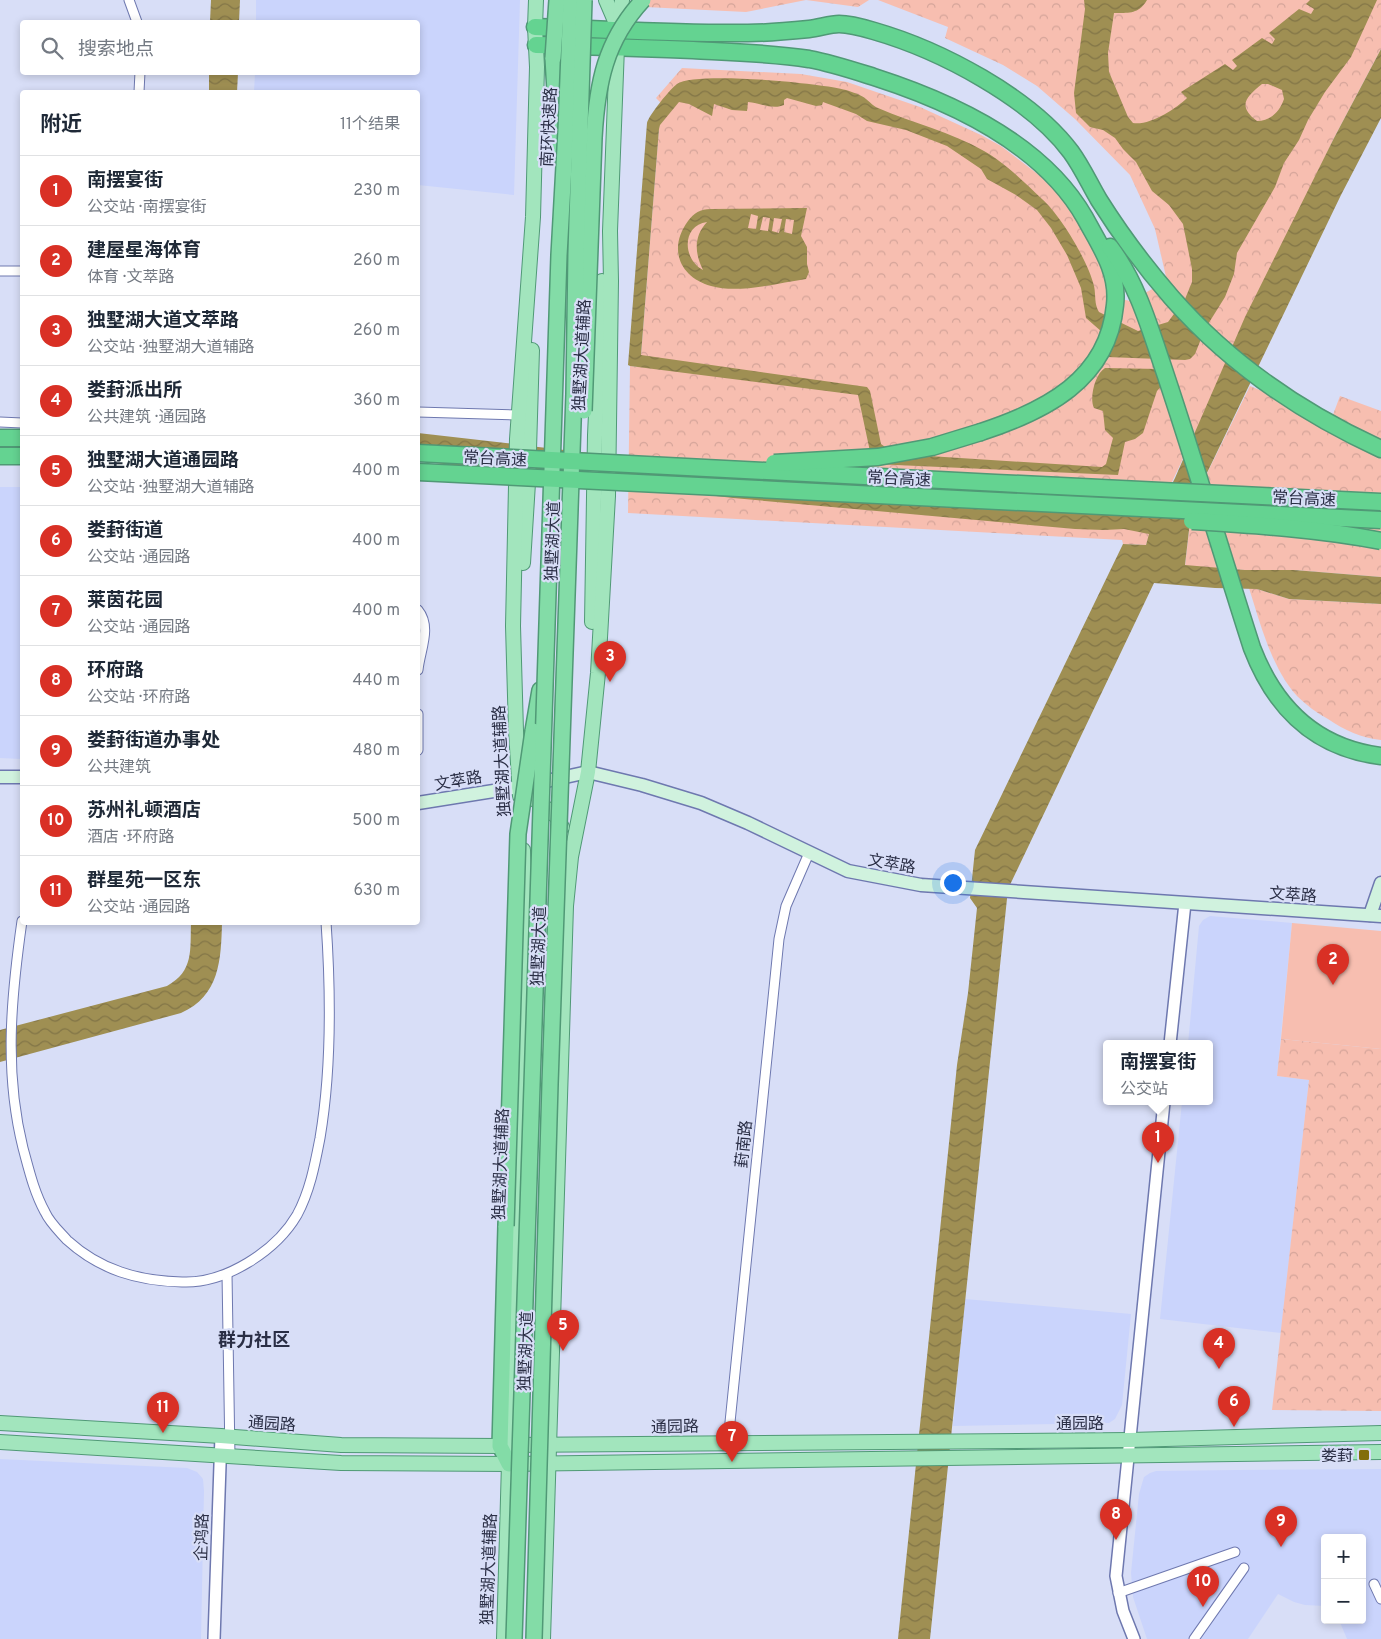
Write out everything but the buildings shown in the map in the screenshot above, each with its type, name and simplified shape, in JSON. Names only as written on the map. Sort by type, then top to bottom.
[{"type":"highway","points":[[550,0],[562,193]]},
{"type":"highway","points":[[553,58],[557,0]]},
{"type":"highway","name":"南环快速路","points":[[559,255],[571,0]]},
{"type":"highway","name":"南环快速路","points":[[576,253],[584,0]]},
{"type":"highway","points":[[560,816],[574,691],[596,104],[602,71],[610,50],[627,20],[643,0]]},
{"type":"highway","points":[[535,27],[770,33],[839,24],[874,31],[918,46],[981,76],[1020,103],[1048,127],[1072,152],[1121,234],[1195,322],[1252,373],[1282,395],[1310,413],[1381,449]]},
{"type":"highway","points":[[536,46],[732,52],[811,59],[904,87],[975,118],[1018,145],[1054,179],[1076,204],[1118,257],[1132,284],[1142,297],[1186,410],[1258,644],[1268,666],[1292,704],[1315,724],[1345,740],[1381,747]]},
{"type":"highway","points":[[1092,188],[1109,230],[1138,278],[1142,297],[1260,669],[1288,710],[1312,731],[1343,747],[1381,756]]},
{"type":"highway","points":[[420,453],[518,450],[718,462],[769,463],[858,459],[932,447],[1011,422],[1045,406],[1078,382],[1093,366],[1108,338],[1114,317],[1116,290],[1110,264],[1076,204]]},
{"type":"highway","name":"独墅湖大道","points":[[534,1639],[550,1084],[574,394],[576,253]]},
{"type":"highway","name":"独墅湖大道","points":[[514,1639],[559,255]]},
{"type":"highway","points":[[0,438],[20,438]]},
{"type":"highway","name":"常台高速","points":[[420,453],[652,467],[1381,502]]},
{"type":"highway","points":[[0,456],[20,456]]},
{"type":"highway","name":"常台高速","points":[[420,472],[1381,520]]},
{"type":"highway","points":[[1050,505],[1180,520],[1267,526],[1381,541]]},
{"type":"highway","points":[[509,1464],[505,1445],[504,1264],[511,1231],[518,834],[547,652]]},
{"type":"highway","points":[[504,1264],[514,1290]]},
{"type":"main road","name":"独墅湖大道辅路","points":[[505,1445],[514,1290],[511,1231],[525,890],[513,626],[522,482],[533,216],[537,67],[536,0]]},
{"type":"main road","points":[[606,0],[618,29]]},
{"type":"main road","name":"独墅湖大道辅路","points":[[543,1639],[566,916],[571,857],[588,772],[594,722],[592,666],[611,281],[610,231],[617,47],[622,0]]},
{"type":"main road","name":"独墅湖大道辅路","points":[[523,439],[519,415],[533,216]]},
{"type":"main road","name":"文萃路","points":[[420,803],[519,787],[588,772],[642,784],[701,803],[748,823],[836,866],[862,874],[921,884],[967,888],[1375,916]]},
{"type":"main road","points":[[0,777],[20,777]]},
{"type":"main road","points":[[519,787],[556,816],[566,835],[571,857]]},
{"type":"main road","points":[[1375,916],[1381,883]]},
{"type":"main road","points":[[511,1231],[532,1264],[526,1464]]},
{"type":"main road","name":"通园路","points":[[0,1423],[341,1445],[1130,1440],[1381,1433]]},
{"type":"main road","name":"通园路","points":[[0,1442],[341,1463],[549,1464],[1381,1452]]},
{"type":"main road","name":"独墅湖大道辅路","points":[[504,1639],[509,1464]]},
{"type":"street","points":[[129,0],[136,20]]},
{"type":"street","points":[[140,75],[140,90]]},
{"type":"street","points":[[0,271],[20,271]]},
{"type":"street","points":[[420,412],[519,415]]},
{"type":"street","points":[[0,422],[20,423]]},
{"type":"street","points":[[420,614],[423,619],[424,634],[420,658]]},
{"type":"street","name":"葑南路","points":[[728,1442],[779,939],[784,911],[809,853]]},
{"type":"street","points":[[1170,1040],[1185,903]]},
{"type":"street","points":[[22,925],[15,981],[11,1063],[18,1126],[29,1172],[44,1210],[59,1232],[81,1252],[95,1261],[130,1276],[166,1282],[199,1282],[212,1280],[227,1274],[255,1257],[279,1238],[296,1215],[312,1176],[324,1112],[328,1061],[329,971],[326,925]]},
{"type":"street","points":[[1134,1639],[1122,1611],[1116,1576],[1164,1105]]},
{"type":"street","points":[[226,1437],[227,1274]]},
{"type":"street","name":"企鸿路","points":[[214,1639],[226,1437]]},
{"type":"street","points":[[1118,1593],[1235,1552]]},
{"type":"street","points":[[1194,1639],[1244,1568]]},
{"type":"street","points":[[1374,1584],[1381,1599]]},
{"type":"shaded area","points":[[256,0],[520,0],[514,195],[420,185],[420,90],[254,90],[255,75],[420,75],[420,20],[256,20]]},
{"type":"shaded area","points":[[0,487],[20,487],[20,759],[0,758]]},
{"type":"shaded area","points":[[1210,916],[1292,923],[1277,1076],[1309,1080],[1281,1333],[1160,1319],[1182,1105],[1213,1105],[1213,1040],[1188,1040],[1199,926],[1203,920]]},
{"type":"shaded area","points":[[965,1299],[1131,1314],[1122,1405],[1115,1419],[1109,1423],[953,1426]]},
{"type":"shaded area","points":[[0,1459],[187,1468],[197,1472],[203,1479],[204,1491],[201,1639],[0,1639]]},
{"type":"shaded area","points":[[1381,1469],[1381,1639],[1347,1639],[1341,1624],[1366,1624],[1366,1534],[1321,1534],[1321,1606],[1294,1602],[1278,1594],[1248,1639],[1147,1639],[1133,1597],[1131,1573],[1139,1494],[1144,1477],[1156,1471]]},
{"type":"green space","points":[[645,0],[806,0],[746,12],[645,7]]},
{"type":"green space","points":[[806,0],[869,0],[858,7]]},
{"type":"green space","points":[[878,0],[1381,0],[1381,49],[1334,138],[1155,518],[1146,545],[1123,544],[1122,540],[628,513],[630,366],[640,367],[661,103],[656,98],[682,68],[801,74],[847,82],[920,107],[1001,146],[1039,175],[1059,195],[1075,214],[1101,254],[1108,281],[1107,296],[1130,301],[1167,281],[1155,229],[1130,175],[1075,119],[1037,86],[1003,65],[945,38],[948,27]]},
{"type":"green space","points":[[1250,386],[1331,420],[1340,396],[1381,411],[1381,577],[1294,570],[1245,570],[1185,566],[1192,504]]},
{"type":"green space","points":[[1249,588],[1289,599],[1381,604],[1381,740],[1353,733],[1340,727],[1304,703],[1297,696],[1280,673],[1262,630]]},
{"type":"green space","points":[[1292,923],[1381,931],[1381,1049],[1281,1039]]},
{"type":"green space","points":[[1281,1039],[1381,1049],[1381,1411],[1272,1410],[1309,1080],[1277,1076]]},
{"type":"water","points":[[211,0],[240,0],[239,20],[210,20]]},
{"type":"water","points":[[1084,0],[1147,0],[1137,10],[1129,13],[1114,13],[1108,53],[1109,72],[1128,117],[1133,123],[1139,123],[1162,116],[1176,107],[1187,98],[1181,92],[1225,64],[1233,70],[1237,66],[1232,60],[1262,38],[1272,44],[1275,39],[1269,33],[1299,9],[1311,14],[1314,9],[1306,4],[1310,0],[1377,0],[1351,57],[1325,92],[1308,120],[1299,140],[1284,163],[1275,187],[1237,253],[1234,274],[1225,297],[1205,329],[1195,354],[1190,359],[1107,357],[1102,332],[1086,318],[1081,288],[1067,255],[1051,228],[1037,210],[1016,195],[987,179],[981,169],[947,146],[906,130],[867,121],[856,114],[823,102],[822,105],[816,106],[787,98],[784,100],[784,105],[771,107],[748,102],[747,111],[732,110],[714,104],[712,116],[689,104],[679,102],[660,125],[641,355],[867,387],[870,391],[881,444],[898,454],[1102,467],[1106,464],[1113,438],[1105,430],[1103,411],[1094,408],[1093,404],[1092,398],[1098,375],[1105,368],[1159,369],[1169,378],[1157,391],[1143,433],[1135,439],[1125,442],[1118,475],[874,464],[858,395],[628,365],[647,123],[660,102],[677,84],[688,80],[707,78],[812,84],[846,90],[862,96],[878,108],[971,144],[1007,167],[1042,199],[1057,216],[1086,264],[1094,286],[1099,312],[1138,331],[1168,322],[1185,299],[1192,282],[1192,269],[1183,224],[1169,205],[1152,191],[1136,162],[1115,138],[1103,130],[1090,127],[1076,113],[1074,93],[1085,9]],"holes":[[[1262,84],[1268,84],[1282,90],[1284,99],[1280,108],[1271,117],[1257,121],[1247,111],[1246,102],[1248,97]]]},
{"type":"water","points":[[1381,49],[1381,118],[1341,195],[1192,504],[1185,565],[1245,570],[1294,570],[1381,577],[1381,604],[1289,599],[1257,589],[1154,583],[1008,889],[930,1639],[898,1639],[957,1065],[968,993],[977,908],[970,898],[975,850],[1123,544],[1146,545],[1149,534],[1124,529],[1075,529],[733,498],[420,461],[420,433],[1155,518],[1175,478],[1245,317],[1334,138]]},
{"type":"water","points":[[209,75],[238,75],[237,90],[209,90]]},
{"type":"water","points":[[807,208],[801,236],[807,247],[809,272],[806,279],[734,289],[711,286],[700,282],[684,269],[678,251],[679,241],[688,221],[700,211],[707,209]],"holes":[[[751,214],[758,216],[756,229],[748,228]],[[763,217],[770,218],[768,231],[760,230]],[[774,218],[782,219],[779,233],[772,231]],[[786,219],[794,220],[792,234],[784,232]],[[707,222],[697,240],[698,258],[703,270],[696,265],[688,251],[689,236],[699,224]]]},
{"type":"water","points":[[191,925],[222,925],[221,950],[216,975],[204,997],[194,1006],[181,1013],[0,1062],[0,1030],[167,986],[182,974],[189,959]]},
{"type":"place","name":"独墅湖大道文萃路","points":[[610,682]]},
{"type":"place","name":"建屋·星海体育","points":[[1333,985]]},
{"type":"place","name":"南摆宴街","points":[[1158,1163]]},
{"type":"place","name":"独墅湖大道通园路","points":[[563,1351]]},
{"type":"place","name":"娄葑派出所","points":[[1219,1369]]},
{"type":"place","name":"娄葑街道","points":[[1234,1427]]},
{"type":"place","name":"群星苑一区东","points":[[163,1433]]},
{"type":"place","name":"娄葑","points":[[1364,1455]]},
{"type":"place","name":"莱茵花园","points":[[732,1462]]},
{"type":"place","name":"环府路","points":[[1116,1540]]},
{"type":"place","name":"娄葑街道办事处","points":[[1281,1547]]},
{"type":"place","name":"苏州礼顿酒店","points":[[1203,1607]]},
{"type":"district","name":"群力社区","points":[[254,1340]]}]
